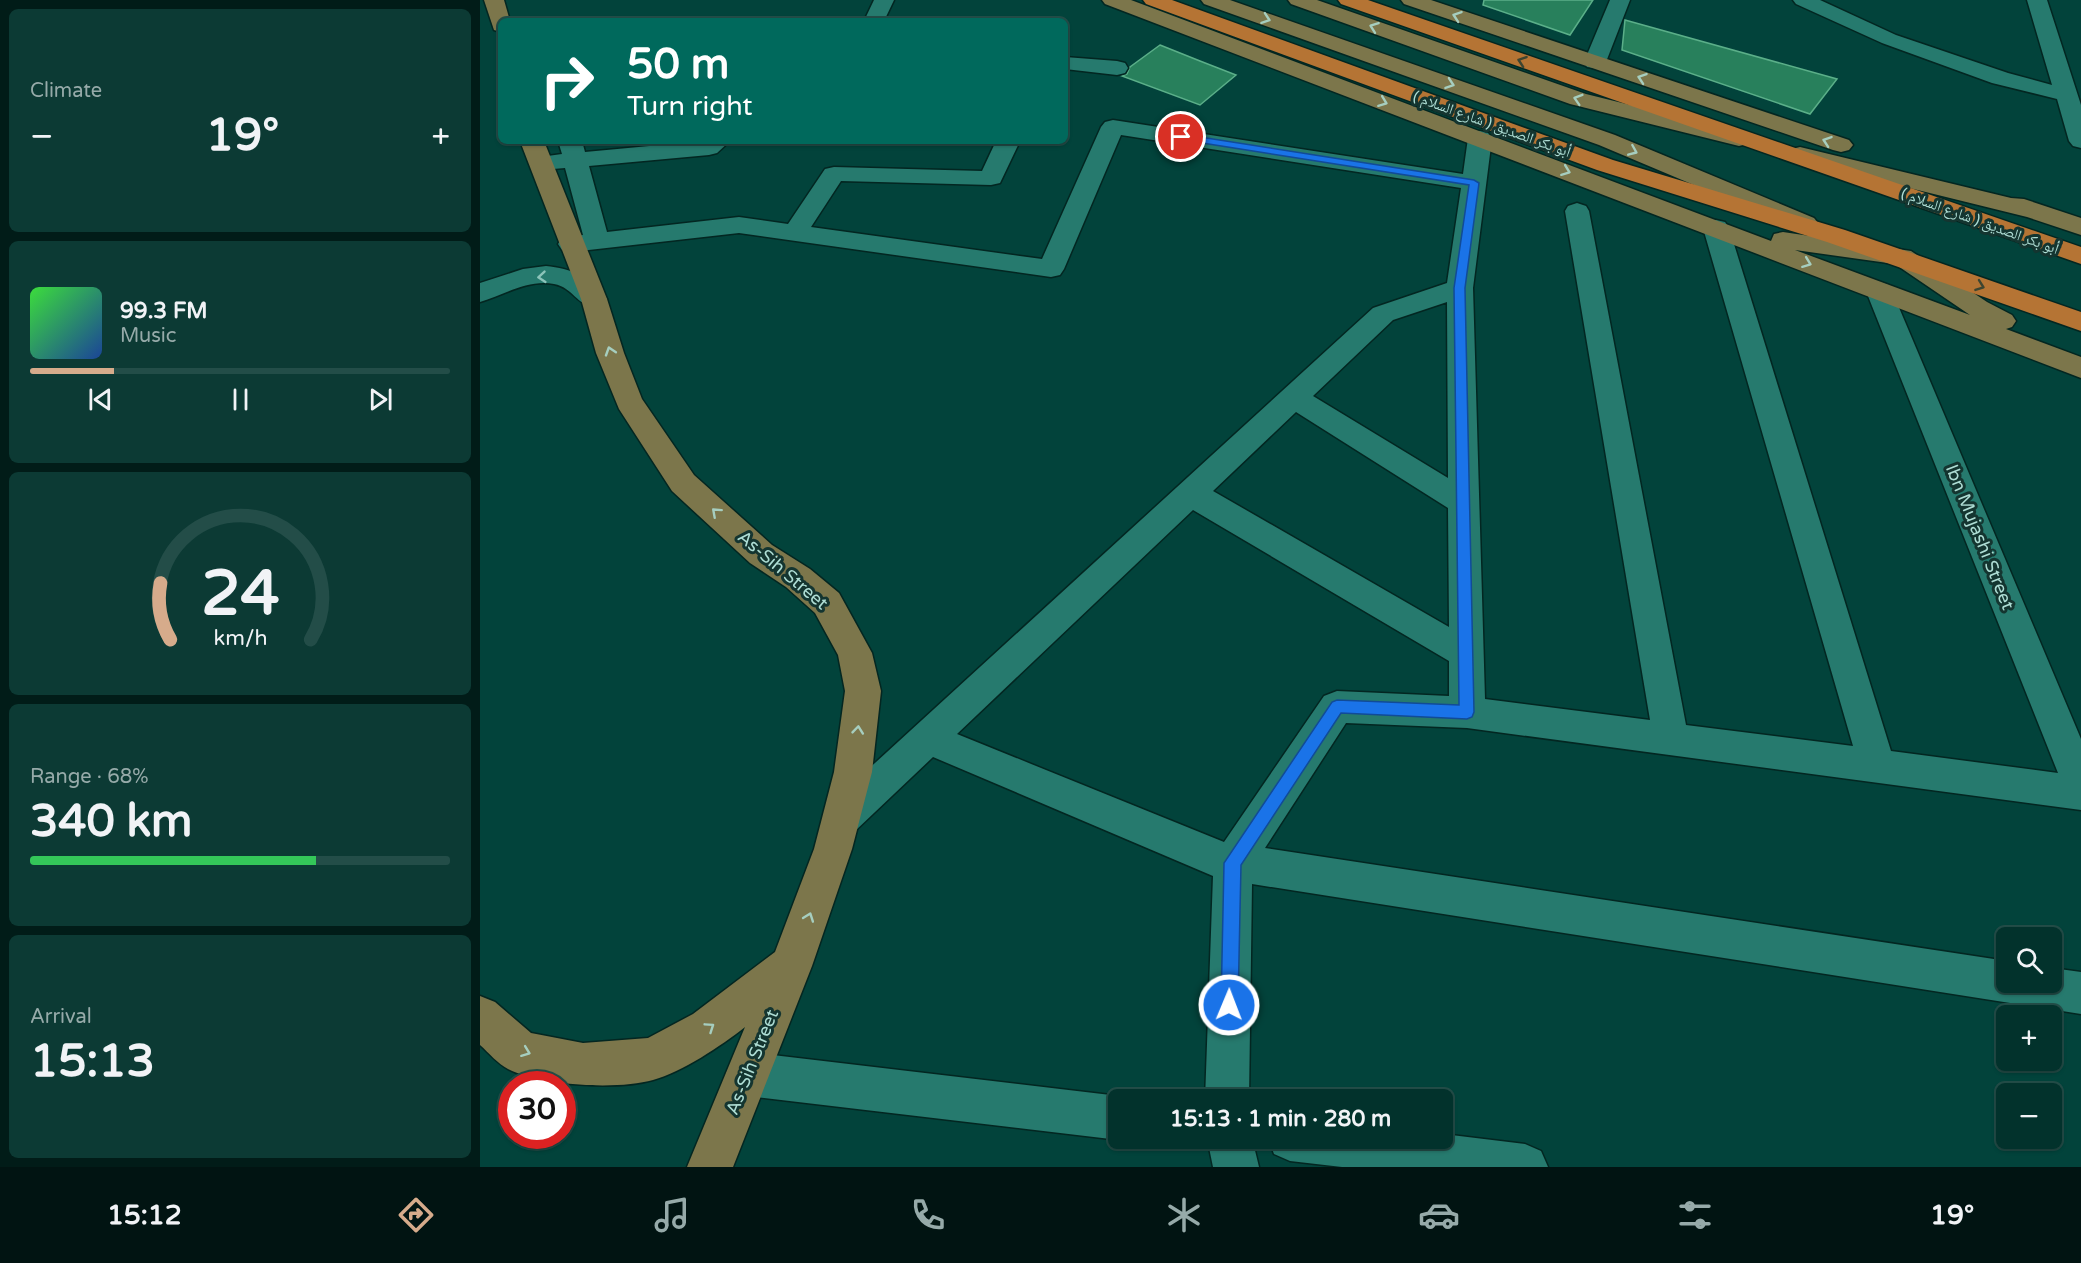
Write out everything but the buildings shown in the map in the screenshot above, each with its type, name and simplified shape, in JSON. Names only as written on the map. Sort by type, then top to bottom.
[{"type":"highway","name":"( شارع السلام ) أبو بكر الصديق","points":[[1153,0],[1605,165],[1902,257],[2081,322]]},
{"type":"highway","name":"( شارع السلام ) أبو بكر الصديق","points":[[1348,0],[2081,256]]},
{"type":"main road","points":[[494,0],[499,18]]},
{"type":"main road","points":[[1112,0],[2081,366]]},
{"type":"main road","name":"( شارع السلام ) أبو بكر الصديق","points":[[1211,0],[1607,140],[1836,236]]},
{"type":"main road","name":"( شارع السلام ) أبو بكر الصديق","points":[[1298,0],[1578,99],[1777,149]]},
{"type":"main road","points":[[1411,0],[2081,227]]},
{"type":"main road","points":[[1777,149],[2035,211]]},
{"type":"main road","name":"As-Sih Street","points":[[536,152],[584,242],[594,298],[610,353],[629,402],[683,483],[761,554],[798,578],[826,603],[855,653],[862,692],[853,772],[833,849],[791,966],[710,1167]]},
{"type":"main road","points":[[1654,204],[1783,240],[1902,257],[1977,308],[2081,366]]},
{"type":"main road","points":[[480,1017],[521,1053],[583,1065],[652,1059],[708,1029],[791,966]]},
{"type":"street","points":[[875,18],[884,0]]},
{"type":"street","points":[[1595,62],[1620,0]]},
{"type":"street","points":[[1803,0],[1900,43],[2000,78],[2067,95]]},
{"type":"street","points":[[2037,0],[2081,141]]},
{"type":"street","points":[[1068,63],[1117,68]]},
{"type":"street","points":[[572,151],[584,242],[739,225],[1051,269],[1113,127],[1474,183]]},
{"type":"street","points":[[1467,712],[1460,288],[1480,138]]},
{"type":"street","points":[[536,152],[709,148],[714,144]]},
{"type":"street","points":[[795,233],[834,174],[991,178],[1007,144]]},
{"type":"street","points":[[1577,211],[1671,740]]},
{"type":"street","points":[[1716,228],[1877,766]]},
{"type":"street","points":[[480,293],[509,282],[548,275],[567,279],[594,298]]},
{"type":"street","points":[[842,818],[1383,314],[1460,288]]},
{"type":"street","name":"Ibn Mujashi Street","points":[[1879,291],[2081,783]]},
{"type":"street","points":[[1293,397],[1463,502]]},
{"type":"street","points":[[1190,493],[1466,654]]},
{"type":"street","points":[[1227,1089],[1233,863],[1337,707],[1467,712],[2081,793]]},
{"type":"street","points":[[927,738],[1219,860],[1996,980]]},
{"type":"street","points":[[2062,990],[2081,993]]},
{"type":"street","points":[[748,1074],[1108,1117]]},
{"type":"street","points":[[1231,1149],[1236,1167]]},
{"type":"street","points":[[1379,1149],[1525,1167]]},
{"type":"route","points":[[1181,137],[1474,183],[1460,288],[1467,712],[1337,707],[1233,863],[1229,1005]]}]
